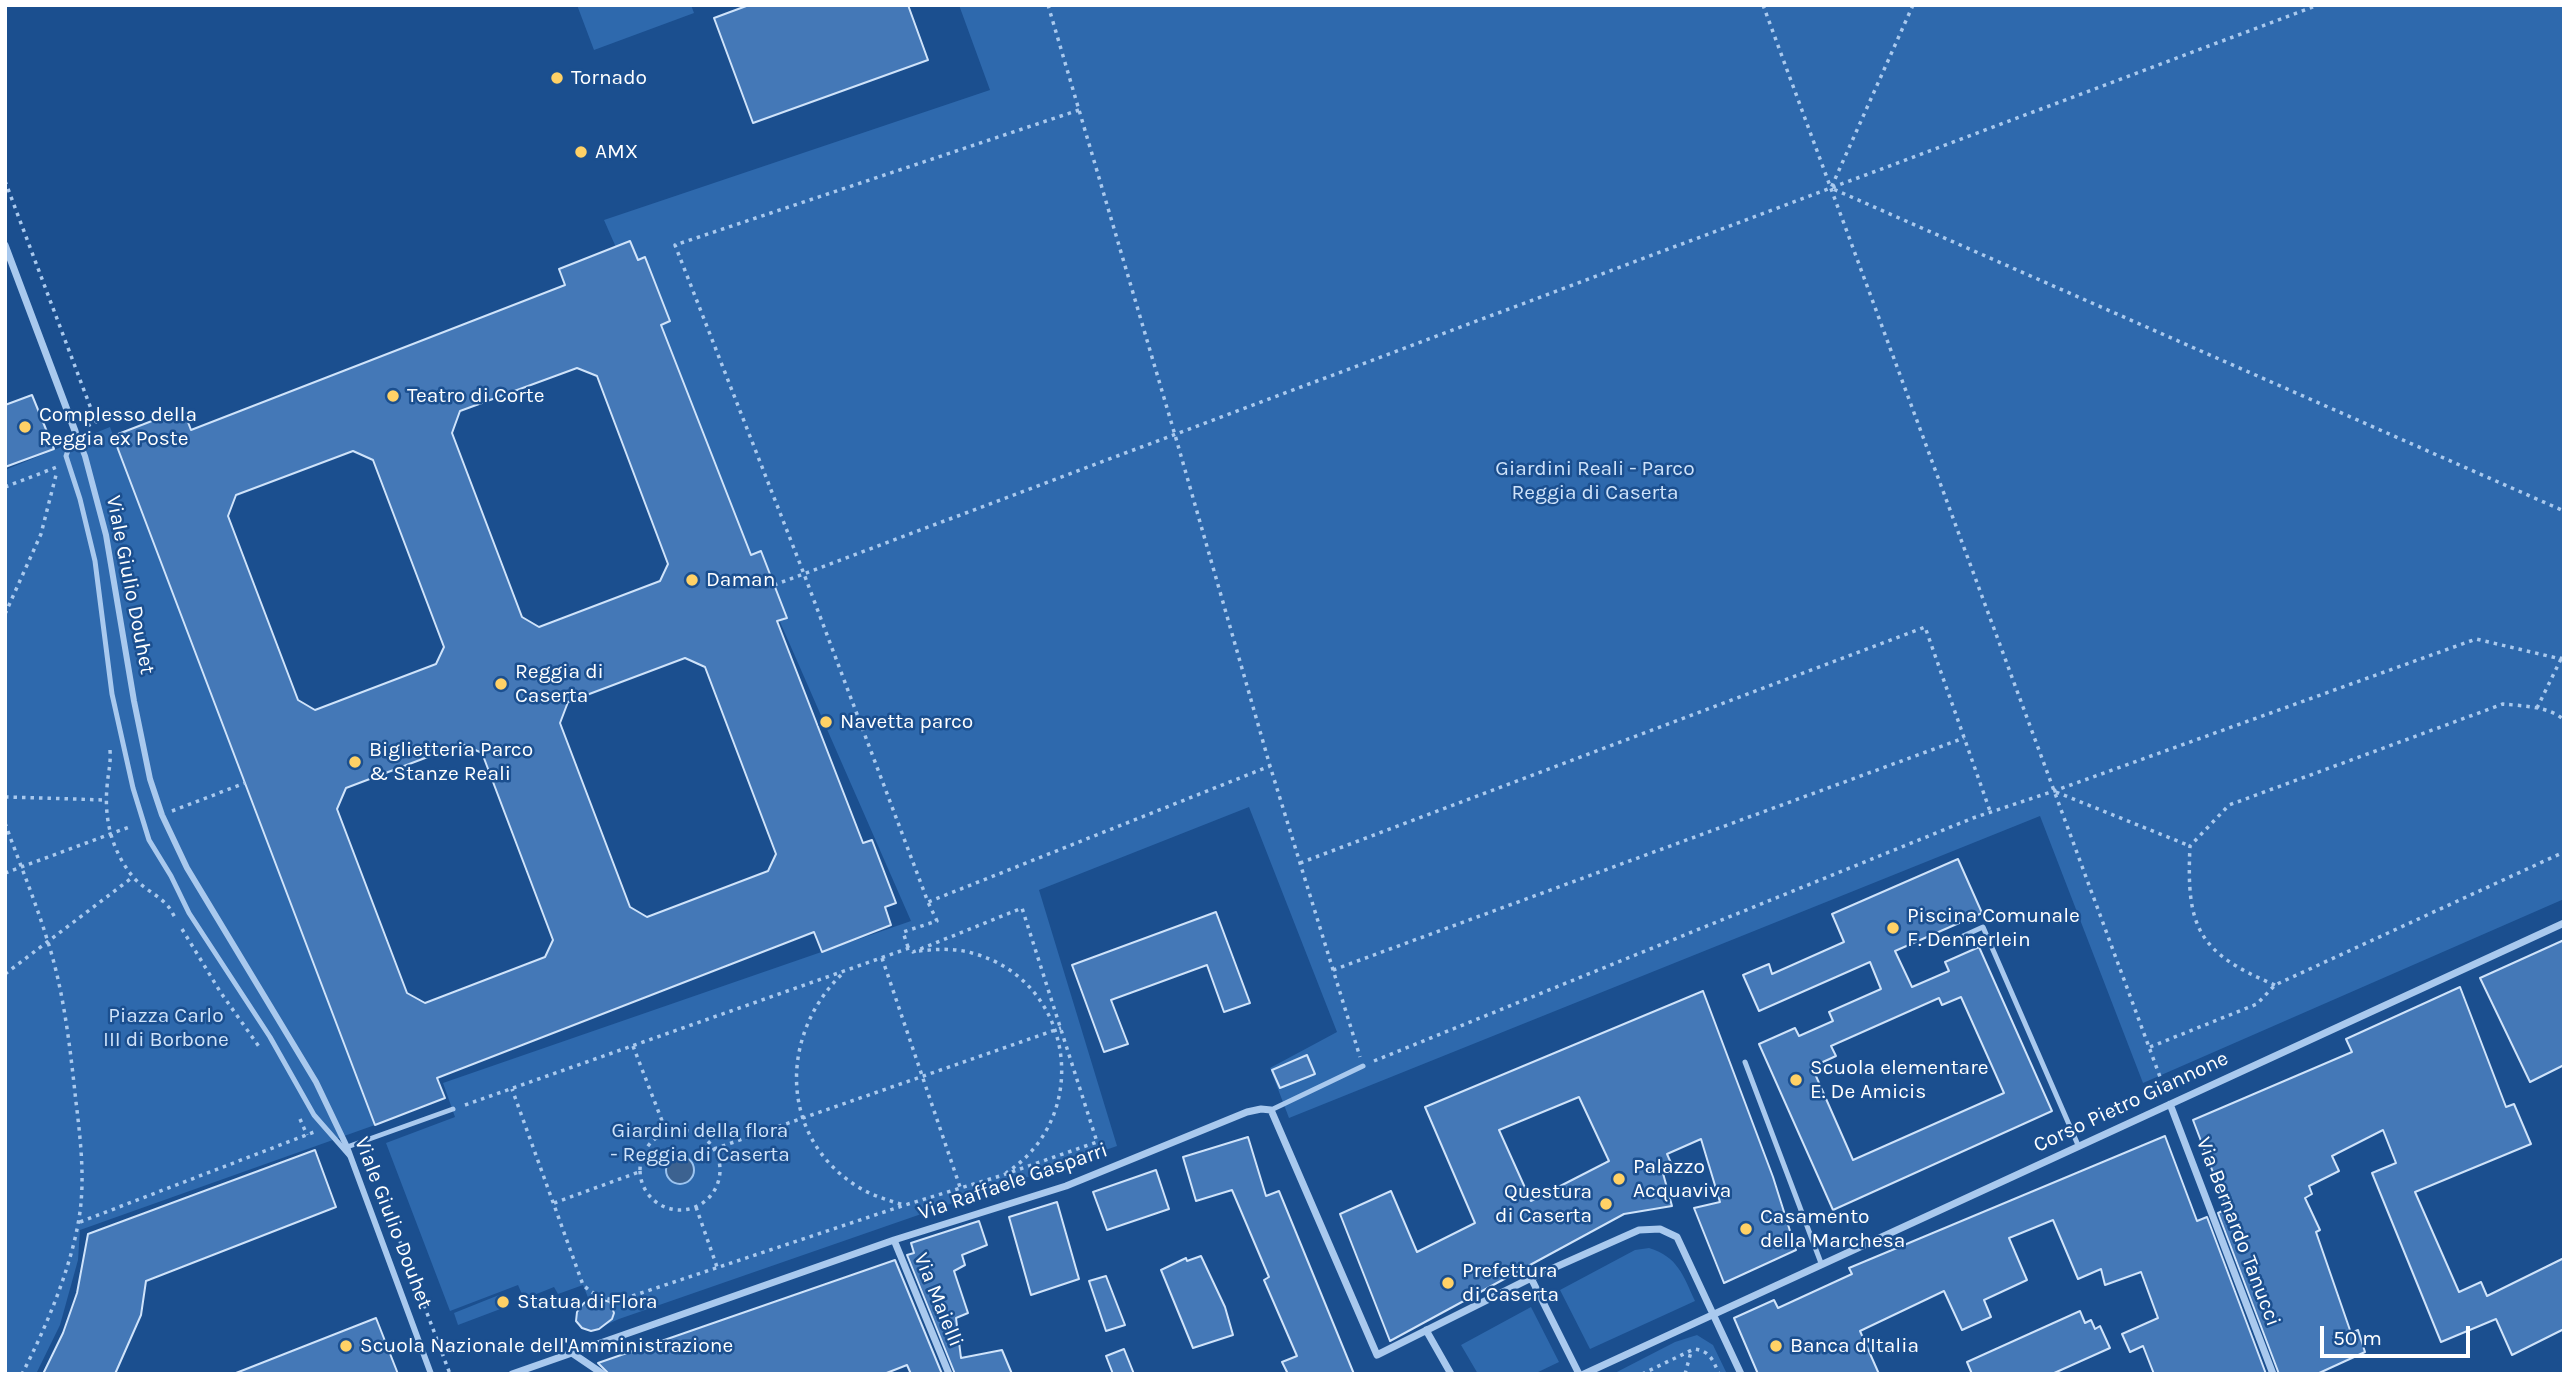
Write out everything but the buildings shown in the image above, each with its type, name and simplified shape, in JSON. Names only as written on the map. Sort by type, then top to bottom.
[{"type":"street","name":"Viale Giulio Douhet","points":[[5,244],[85,456],[107,535],[134,701],[150,779],[162,815],[187,868],[316,1082],[351,1157],[431,1374]]},
{"type":"street","name":"Corso Pietro Giannone","points":[[1584,1374],[2564,923]]},
{"type":"street","name":"Via Bernardo Tanucci","points":[[2170,1104],[2273,1374]]},
{"type":"street","name":"Via Raffaele Gasparri","points":[[512,1374],[894,1240],[1066,1186],[1247,1112],[1261,1108],[1271,1110]]},
{"type":"street","points":[[1271,1110],[1377,1355],[1531,1278],[1639,1230],[1660,1229],[1677,1237],[1741,1374]]},
{"type":"street","name":"Via Maielli","points":[[894,1240],[949,1374]]},
{"type":"street","points":[[1531,1278],[1579,1374]]},
{"type":"street","points":[[1426,1330],[1451,1374]]},
{"type":"street","points":[[572,1353],[603,1374]]},
{"type":"lane","points":[[75,431],[66,456],[95,561],[112,694],[149,840],[189,913],[270,1037],[314,1115],[351,1157]]},
{"type":"lane","points":[[1952,941],[1983,927],[2078,1146]]},
{"type":"lane","points":[[1745,1062],[1821,1263]]},
{"type":"lane","points":[[1271,1110],[1363,1066]]},
{"type":"lane","points":[[347,1147],[453,1109]]},
{"type":"path","points":[[1054,5],[1048,6],[1270,766],[1363,1066],[1990,812],[2476,639],[2563,658],[2537,708]]},
{"type":"path","points":[[1763,5],[2170,1104]]},
{"type":"path","points":[[1831,188],[1913,5]]},
{"type":"path","points":[[774,585],[2318,5]]},
{"type":"path","points":[[1000,1177],[1033,1150],[1048,1129],[1058,1106],[1062,1055],[1058,1029],[1043,1003],[1024,981],[999,963],[972,953],[952,950],[913,952],[909,948],[903,932],[936,920],[675,246],[1079,110]]},
{"type":"path","points":[[5,181],[96,422],[75,431]]},
{"type":"path","points":[[1831,188],[2564,511]]},
{"type":"path","points":[[5,487],[59,466],[41,534],[5,614]]},
{"type":"path","points":[[1300,863],[1925,627],[1990,812]]},
{"type":"path","points":[[2275,985],[2242,971],[2216,954],[2194,922],[2188,877],[2190,846],[2229,805],[2503,704],[2537,708],[2559,715],[2564,720]]},
{"type":"path","points":[[1333,970],[1964,738]]},
{"type":"path","points":[[928,902],[1270,766]]},
{"type":"path","points":[[162,815],[245,783]]},
{"type":"path","points":[[2054,791],[2190,846]]},
{"type":"path","points":[[5,797],[106,800]]},
{"type":"path","points":[[5,873],[143,822]]},
{"type":"path","points":[[5,823],[47,940],[61,995],[78,1118],[82,1201],[53,1306],[22,1374]]},
{"type":"path","points":[[2149,1048],[2257,1004],[2275,985],[2564,852]]},
{"type":"path","points":[[5,974],[133,877]]},
{"type":"path","points":[[513,1089],[583,1285],[595,1295],[620,1300],[960,1187],[1000,1177],[1097,1142],[1058,1029],[1022,908],[913,952]]},
{"type":"path","points":[[453,1109],[909,948]]},
{"type":"path","points":[[882,958],[960,1187]]},
{"type":"path","points":[[843,973],[816,1003],[800,1040],[796,1080],[804,1119],[816,1144],[832,1166],[878,1198],[905,1205]]},
{"type":"path","points":[[714,1149],[1058,1029]]},
{"type":"path","points":[[633,1046],[666,1131]]},
{"type":"path","points":[[78,1222],[325,1128]]},
{"type":"path","points":[[680,1129],[694,1132],[705,1138],[714,1149],[720,1175],[707,1199],[696,1207],[670,1209],[649,1196],[642,1185],[640,1159],[655,1137],[666,1131],[680,1129]]},
{"type":"path","points":[[362,1142],[450,1374]]},
{"type":"path","points":[[554,1203],[639,1172]]},
{"type":"path","points":[[696,1207],[718,1268]]},
{"type":"path","points":[[1642,1374],[1691,1350],[1704,1350],[1710,1355],[1719,1374]]},
{"type":"path","points":[[1685,1374],[1691,1350]]},
{"type":"green space","points":[[577,5],[691,5],[694,13],[594,50]]},
{"type":"green space","name":"Giardini Reali - Parco Reggia di Caserta","points":[[959,5],[2564,5],[2564,899],[2143,1083],[2040,816],[1289,1118],[1270,1068],[1337,1032],[1249,807],[1039,890],[1117,1146],[594,1330],[582,1328],[576,1321],[579,1308],[589,1300],[583,1285],[558,1294],[554,1287],[524,1299],[518,1285],[450,1311],[386,1143],[455,1117],[443,1083],[911,921],[604,220],[990,90]]},
{"type":"green space","name":"Piazza Carlo III di Borbone","points":[[110,427],[375,1125],[80,1230],[78,1260],[60,1325],[36,1374],[5,1374],[5,470]]},
{"type":"green space","points":[[1649,1248],[1667,1256],[1673,1262],[1683,1275],[1695,1301],[1590,1349],[1560,1290],[1635,1250]]},
{"type":"green space","points":[[499,1295],[503,1308],[458,1325],[454,1313]]},
{"type":"green space","points":[[1531,1307],[1559,1362],[1534,1374],[1478,1374],[1461,1345]]},
{"type":"green space","points":[[1697,1335],[1713,1345],[1727,1374],[1613,1374],[1675,1342]]},
{"type":"shaded area","points":[[680,1156],[690,1160],[694,1170],[690,1180],[680,1184],[670,1180],[666,1170],[670,1160]]},
{"type":"place","name":"Tornado","points":[[557,78]]},
{"type":"place","name":"AMX","points":[[581,152]]},
{"type":"place","name":"Teatro di Corte","points":[[393,396]]},
{"type":"place","name":"Complesso della Reggia ex Poste","points":[[25,427]]},
{"type":"place","name":"Daman","points":[[692,580]]},
{"type":"place","name":"Reggia di Caserta","points":[[501,684]]},
{"type":"place","name":"Navetta parco","points":[[826,722]]},
{"type":"place","name":"Biglietteria Parco & Stanze Reali","points":[[355,762]]},
{"type":"place","name":"Piscina Comunale F. Dennerlein","points":[[1893,928]]},
{"type":"place","name":"Scuola elementare E. De Amicis","points":[[1796,1080]]},
{"type":"place","name":"Palazzo Acquaviva","points":[[1619,1179]]},
{"type":"place","name":"Questura di Caserta","points":[[1606,1204]]},
{"type":"place","name":"Casamento della Marchesa","points":[[1746,1229]]},
{"type":"place","name":"Prefettura di Caserta","points":[[1448,1283]]},
{"type":"place","name":"Statua di Flora","points":[[503,1302]]},
{"type":"place","name":"Scuola Nazionale dell'Amministrazione","points":[[346,1346]]},
{"type":"place","name":"Banca d'Italia","points":[[1776,1346]]},
{"type":"park label","name":"Giardini della flora - Reggia di Caserta","points":[[700,1143]]}]
